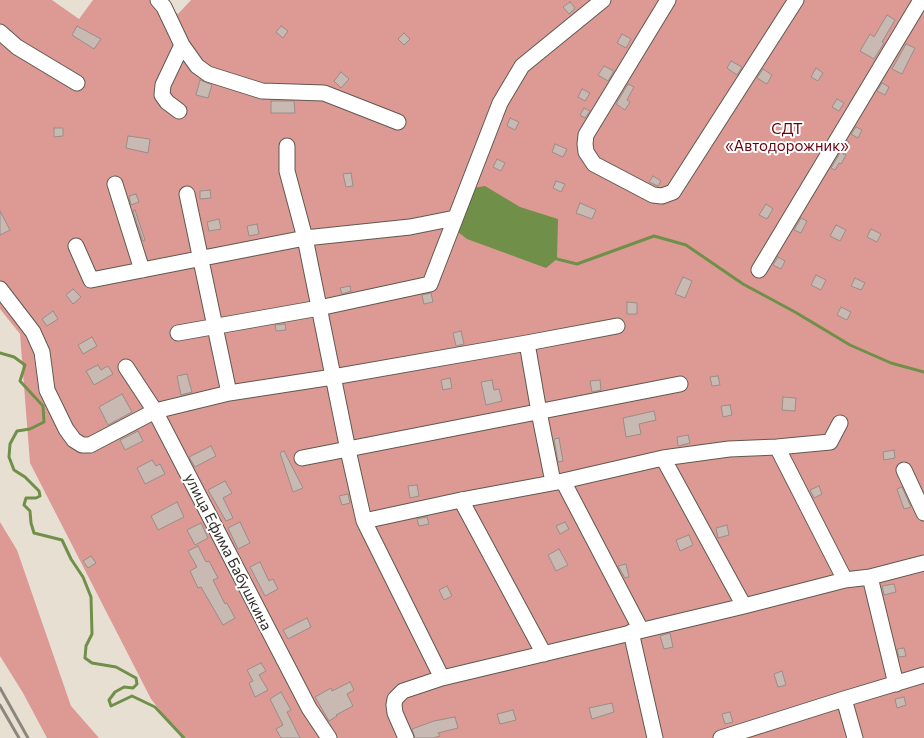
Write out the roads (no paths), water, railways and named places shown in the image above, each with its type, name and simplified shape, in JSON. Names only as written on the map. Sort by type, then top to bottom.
[{"type":"street","points":[[158,0],[164,7],[182,45],[197,66],[208,74],[262,91],[324,92],[398,122]]},
{"type":"street","points":[[178,333],[319,308],[430,284],[500,103],[522,66],[603,0]]},
{"type":"street","points":[[668,0],[586,135],[585,144],[589,158],[594,164],[653,195],[662,196],[673,192],[796,0]]},
{"type":"street","points":[[759,270],[921,0]]},
{"type":"street","points":[[0,32],[17,47],[77,83]]},
{"type":"street","points":[[179,111],[167,102],[162,95],[163,85],[182,45]]},
{"type":"street","points":[[287,146],[287,171],[304,238],[364,521],[442,678]]},
{"type":"street","points":[[116,184],[142,270]]},
{"type":"street","points":[[187,194],[229,393]]},
{"type":"street","points":[[76,246],[91,280],[201,260],[304,238],[410,228],[456,218]]},
{"type":"street","points":[[0,289],[39,342],[47,390],[66,430],[74,440],[82,445],[90,445],[156,411],[229,393],[527,344],[617,326]]},
{"type":"street","points":[[527,344],[538,412],[558,481],[636,631],[655,738]]},
{"type":"street","name":"улица Ефима Бабушкина","points":[[126,367],[156,411],[309,708],[329,738]]},
{"type":"street","points":[[302,458],[680,384]]},
{"type":"street","points":[[364,521],[663,458],[729,449],[830,442],[840,423]]},
{"type":"street","points":[[778,447],[845,580]]},
{"type":"street","points":[[663,458],[744,606]]},
{"type":"street","points":[[904,470],[924,513]]},
{"type":"street","points":[[462,500],[544,654]]},
{"type":"street","points":[[406,738],[395,713],[394,705],[395,699],[403,691],[442,678],[845,580],[870,577],[924,563]]},
{"type":"street","points":[[870,577],[896,684]]},
{"type":"street","points":[[721,738],[766,732],[844,698],[924,675]]},
{"type":"street","points":[[844,698],[855,738]]},
{"type":"waterway","points":[[557,259],[577,264],[654,236],[686,245],[743,284],[850,345],[891,363],[924,372]]},
{"type":"waterway","points":[[0,353],[14,357],[25,365],[20,381],[43,406],[44,422],[30,429],[17,431],[10,444],[9,457],[14,470],[25,477],[39,491],[40,496],[26,498],[24,505],[30,511],[34,533],[62,540],[71,559],[83,577],[91,597],[92,634],[86,646],[85,658],[92,663],[116,667],[136,678],[137,684],[133,688],[124,687],[115,692],[109,700],[111,706],[132,696],[155,707],[184,738]]},
{"type":"railway","points":[[0,688],[28,738]]},
{"type":"railway","points":[[0,705],[19,738]]},
{"type":"park label","name":"СДТ «Автодорожник»","points":[[787,138]]}]
